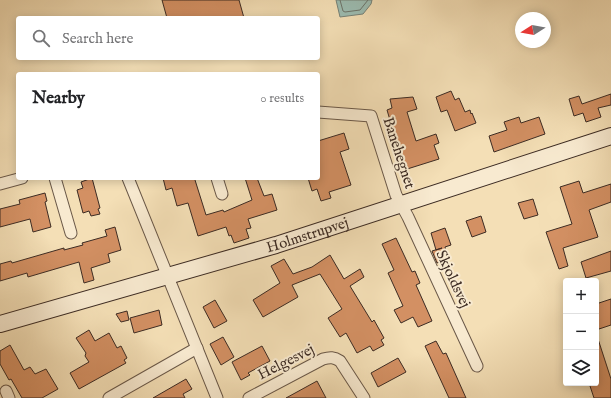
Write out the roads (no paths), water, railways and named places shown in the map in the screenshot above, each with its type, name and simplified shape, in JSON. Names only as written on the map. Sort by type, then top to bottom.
[{"type":"street","name":"Banehegnet","points":[[320,112],[371,116],[396,195],[401,205]]},
{"type":"street","name":"Holmstrupvej","points":[[0,324],[276,245],[611,136]]},
{"type":"street","points":[[0,184],[16,180]]},
{"type":"street","points":[[56,180],[71,233]]},
{"type":"street","points":[[129,180],[217,398]]},
{"type":"street","points":[[218,180],[222,194]]},
{"type":"street","name":"Skjoldsvej","points":[[401,205],[477,366]]},
{"type":"street","points":[[108,398],[198,348]]},
{"type":"street","name":"Helgesvej","points":[[250,398],[323,359],[329,358],[335,358],[340,361],[364,398]]},
{"type":"water","points":[[336,0],[372,0],[371,4],[363,14],[340,17]]}]
